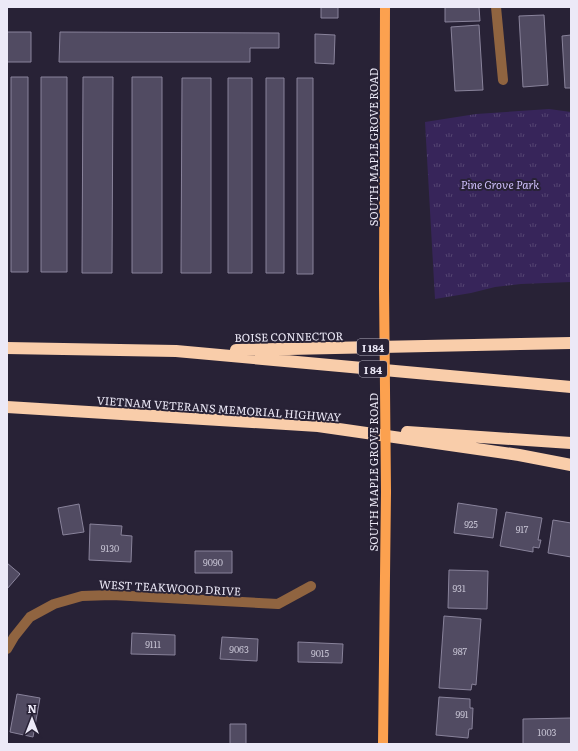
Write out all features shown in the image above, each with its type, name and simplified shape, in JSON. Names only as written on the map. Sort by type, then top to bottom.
[{"type":"highway","points":[[514,344],[571,336]]},
{"type":"highway","name":"BOISE CONNECTOR","points":[[176,351],[571,344]]},
{"type":"highway","name":"I 84","points":[[7,348],[176,351],[571,387]]},
{"type":"highway","name":"VIETNAM VETERANS MEMORIAL HIGHWAY","points":[[7,407],[318,426],[571,465]]},
{"type":"highway","points":[[318,426],[571,443]]},
{"type":"main road","name":"SOUTH MAPLE GROVE ROAD","points":[[383,744],[386,492],[384,287],[385,7]]},
{"type":"street","points":[[496,7],[503,80]]},
{"type":"street","name":"WEST TEAKWOOD DRIVE","points":[[7,649],[10,634],[30,617],[54,604],[82,596],[112,595],[278,604],[311,586]]},
{"type":"green space","name":"Pine Grove Park","points":[[549,109],[571,112],[571,282],[521,284],[495,287],[435,299],[425,122],[476,114]]},
{"type":"building","points":[[321,7],[338,7],[338,18],[321,18]]},
{"type":"building","points":[[445,7],[479,7],[480,21],[445,22]]},
{"type":"building","points":[[544,15],[548,85],[523,87],[519,16]]},
{"type":"building","points":[[479,25],[483,90],[455,91],[451,27]]},
{"type":"building","points":[[7,32],[31,32],[31,62],[7,62]]},
{"type":"building","points":[[60,32],[279,33],[279,48],[250,48],[250,62],[59,62]]},
{"type":"building","points":[[315,34],[335,35],[334,64],[315,63]]},
{"type":"building","points":[[571,35],[571,88],[565,88],[562,36]]},
{"type":"building","points":[[11,77],[28,77],[28,272],[11,272]]},
{"type":"building","points":[[41,77],[67,77],[67,272],[41,272]]},
{"type":"building","points":[[83,77],[113,77],[112,273],[82,273]]},
{"type":"building","points":[[132,77],[162,77],[162,273],[132,273]]},
{"type":"building","points":[[182,78],[211,78],[211,273],[181,273]]},
{"type":"building","points":[[228,78],[252,78],[252,273],[228,273]]},
{"type":"building","points":[[266,78],[284,78],[284,273],[266,273]]},
{"type":"building","points":[[297,78],[313,78],[313,274],[297,274]]},
{"type":"building","points":[[458,503],[497,509],[493,538],[454,533]]},
{"type":"building","points":[[79,504],[84,532],[63,535],[58,508]]},
{"type":"building","points":[[506,512],[542,518],[538,540],[541,540],[539,548],[533,547],[533,552],[500,546]]},
{"type":"building","points":[[553,520],[571,523],[571,557],[548,553]]},
{"type":"building","points":[[90,524],[122,526],[121,535],[132,536],[131,562],[89,560]]},
{"type":"building","points":[[195,551],[232,551],[232,573],[195,573]]},
{"type":"building","points":[[7,563],[20,574],[7,589]]},
{"type":"building","points":[[449,570],[488,571],[487,609],[448,608]]},
{"type":"building","points":[[444,616],[481,619],[476,685],[472,684],[471,690],[439,688]]},
{"type":"building","points":[[132,633],[175,635],[175,655],[131,654]]},
{"type":"building","points":[[222,637],[258,639],[257,661],[220,659]]},
{"type":"building","points":[[298,642],[343,644],[342,663],[298,662]]},
{"type":"building","points":[[17,694],[40,698],[33,737],[10,732]]},
{"type":"building","points":[[439,697],[470,699],[470,708],[473,708],[472,729],[469,729],[468,738],[436,735]]},
{"type":"building","points":[[571,718],[571,744],[523,744],[523,719]]},
{"type":"building","points":[[230,724],[246,724],[246,744],[230,744]]}]
